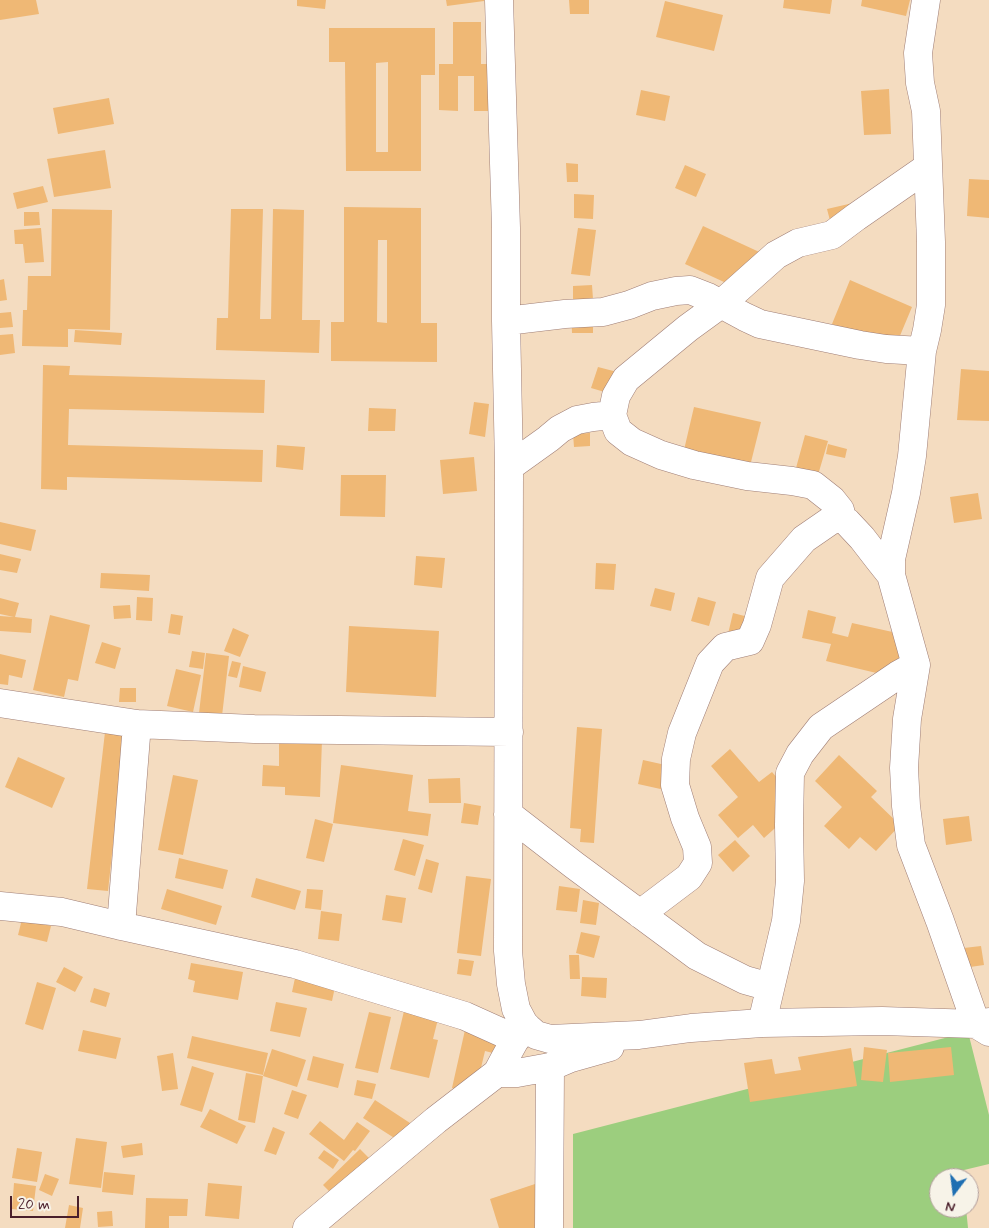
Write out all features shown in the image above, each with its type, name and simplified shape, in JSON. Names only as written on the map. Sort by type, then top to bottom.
[{"type":"street","points":[[307,1228],[436,1120],[497,1073],[520,1032],[511,984],[508,951],[509,467],[506,228],[500,0]]},
{"type":"street","points":[[0,906],[62,912],[295,964],[464,1016],[550,1039],[639,1035],[691,1028],[762,1023],[882,1021],[985,1026],[940,921],[911,845],[904,768],[907,719],[916,665],[891,575],[891,559],[906,493],[912,456],[922,351],[931,304],[931,242],[926,111],[920,83],[918,53],[926,0]]},
{"type":"street","points":[[842,519],[840,510],[836,505],[813,485],[747,476],[694,465],[661,455],[632,442],[618,431],[612,415],[616,396],[626,379],[688,328],[721,304],[776,255],[798,243],[832,235],[928,167]]},
{"type":"street","points":[[506,321],[565,314],[603,312],[652,296],[676,290],[690,290],[708,297],[760,324],[860,345],[922,351]]},
{"type":"street","points":[[509,467],[560,429],[577,420],[612,415]]},
{"type":"street","points":[[640,914],[689,878],[698,863],[697,847],[685,818],[675,785],[676,759],[682,733],[710,663],[725,647],[750,641],[757,625],[770,578],[804,539],[834,519],[842,519],[847,522],[891,575]]},
{"type":"street","points":[[762,1023],[786,922],[790,881],[790,773],[800,754],[821,727],[916,665]]},
{"type":"street","points":[[0,703],[137,724],[254,729],[509,732]]},
{"type":"street","points":[[120,926],[137,724]]},
{"type":"street","points":[[508,814],[697,956],[744,980],[770,987]]},
{"type":"street","points":[[497,1073],[517,1073],[550,1068],[571,1058],[613,1046],[639,1035]]},
{"type":"street","points":[[549,1228],[550,1068]]},
{"type":"green space","points":[[968,1032],[989,1115],[989,1164],[972,1168],[929,1168],[929,1218],[967,1218],[968,1228],[573,1228],[573,1134]]},
{"type":"building","points":[[0,0],[36,0],[39,14],[0,20]]},
{"type":"building","points":[[297,0],[326,0],[325,9],[297,6]]},
{"type":"building","points":[[446,0],[484,0],[484,1],[447,6]]},
{"type":"building","points":[[569,0],[589,0],[589,14],[570,14]]},
{"type":"building","points":[[784,0],[832,0],[830,14],[783,8]]},
{"type":"building","points":[[862,0],[910,0],[906,16],[861,6]]},
{"type":"building","points":[[665,1],[723,15],[714,51],[656,37]]},
{"type":"building","points":[[453,22],[481,22],[481,64],[491,64],[491,111],[474,111],[474,76],[458,76],[458,111],[439,110],[439,64],[453,64]]},
{"type":"building","points":[[329,28],[435,28],[435,75],[421,75],[421,171],[346,171],[345,62],[329,62]],"holes":[[[388,62],[388,152],[376,152],[376,63]]]},
{"type":"building","points":[[889,89],[891,134],[864,135],[861,91]]},
{"type":"building","points":[[641,90],[670,96],[665,121],[636,115]]},
{"type":"building","points":[[109,98],[114,124],[58,134],[53,108]]},
{"type":"building","points":[[105,150],[111,188],[54,197],[47,159]]},
{"type":"building","points":[[566,163],[578,164],[578,182],[567,182]]},
{"type":"building","points":[[685,165],[706,174],[696,197],[675,188]]},
{"type":"building","points":[[969,179],[989,180],[989,218],[967,216]]},
{"type":"building","points":[[43,186],[48,202],[17,209],[13,193]]},
{"type":"building","points":[[574,194],[594,195],[593,219],[574,218]]},
{"type":"building","points":[[853,203],[834,236],[827,209]]},
{"type":"building","points":[[344,207],[421,208],[421,323],[437,323],[437,362],[331,361],[331,322],[344,322]],"holes":[[[378,240],[387,240],[387,323],[377,322]]]},
{"type":"building","points":[[52,209],[112,210],[110,330],[68,329],[68,347],[22,346],[23,310],[27,310],[28,276],[51,276]]},
{"type":"building","points":[[231,209],[263,209],[260,319],[271,319],[273,209],[304,210],[302,320],[320,320],[319,353],[216,350],[217,318],[228,318]]},
{"type":"building","points":[[24,212],[39,212],[40,225],[24,226]]},
{"type":"building","points":[[703,226],[768,256],[750,294],[685,264]]},
{"type":"building","points":[[41,228],[44,262],[25,263],[23,244],[15,244],[14,230]]},
{"type":"building","points":[[578,228],[596,230],[590,276],[571,274]]},
{"type":"building","points":[[4,279],[7,300],[0,301],[0,280]]},
{"type":"building","points":[[850,280],[912,307],[894,350],[832,324]]},
{"type":"building","points":[[592,285],[593,299],[573,300],[573,286]]},
{"type":"building","points":[[571,306],[593,306],[593,333],[572,333]]},
{"type":"building","points":[[11,312],[13,327],[0,328],[0,313]]},
{"type":"building","points":[[75,330],[122,333],[121,345],[74,342]]},
{"type":"building","points":[[13,334],[15,353],[0,355],[0,335]]},
{"type":"building","points":[[43,365],[70,366],[69,375],[265,380],[264,413],[69,409],[68,445],[263,450],[262,482],[67,477],[67,490],[41,489]]},
{"type":"building","points":[[598,367],[621,373],[615,395],[591,388]]},
{"type":"building","points":[[961,369],[989,371],[989,421],[957,420]]},
{"type":"building","points":[[474,402],[489,404],[485,437],[469,434]]},
{"type":"building","points":[[694,407],[761,422],[750,466],[684,450]]},
{"type":"building","points":[[369,408],[396,409],[395,431],[368,431]]},
{"type":"building","points":[[590,433],[590,446],[574,447],[573,434]]},
{"type":"building","points":[[805,435],[828,441],[818,475],[796,468]]},
{"type":"building","points":[[828,444],[847,449],[845,458],[826,454]]},
{"type":"building","points":[[277,445],[305,447],[303,470],[276,467]]},
{"type":"building","points":[[474,457],[477,491],[443,494],[440,460]]},
{"type":"building","points":[[341,475],[386,475],[385,517],[340,516]]},
{"type":"building","points":[[978,493],[982,519],[954,523],[950,497]]},
{"type":"building","points":[[0,522],[36,530],[31,551],[0,544]]},
{"type":"building","points":[[0,554],[21,559],[17,573],[0,570]]},
{"type":"building","points":[[416,556],[445,558],[442,588],[414,585]]},
{"type":"building","points":[[596,563],[616,564],[614,590],[595,589]]},
{"type":"building","points":[[101,573],[150,575],[149,591],[100,588]]},
{"type":"building","points":[[655,588],[675,593],[671,611],[650,606]]},
{"type":"building","points":[[137,597],[153,598],[152,621],[136,620]]},
{"type":"building","points":[[698,597],[716,602],[709,626],[691,621]]},
{"type":"building","points":[[0,598],[19,603],[15,617],[32,619],[31,633],[0,631],[0,616],[14,617],[0,614]]},
{"type":"building","points":[[130,605],[131,618],[114,619],[113,606]]},
{"type":"building","points":[[808,610],[836,617],[832,633],[848,637],[852,623],[915,637],[906,680],[826,661],[831,644],[802,638]]},
{"type":"building","points":[[733,613],[756,619],[750,639],[728,634]]},
{"type":"building","points":[[171,614],[183,616],[180,635],[168,633]]},
{"type":"building","points":[[50,615],[90,625],[78,681],[68,679],[64,697],[33,690]]},
{"type":"building","points":[[349,626],[439,631],[436,697],[346,692]]},
{"type":"building","points":[[233,628],[249,635],[240,657],[224,651]]},
{"type":"building","points":[[102,642],[121,648],[115,669],[95,663]]},
{"type":"building","points":[[192,651],[205,653],[203,669],[189,667]]},
{"type":"building","points":[[206,653],[229,656],[222,716],[199,713]]},
{"type":"building","points":[[0,654],[26,660],[22,678],[9,675],[8,685],[0,684]]},
{"type":"building","points":[[232,661],[241,663],[237,678],[228,676]]},
{"type":"building","points":[[243,666],[266,672],[261,692],[239,687]]},
{"type":"building","points":[[176,669],[201,675],[193,712],[167,706]]},
{"type":"building","points":[[120,688],[136,688],[136,702],[119,702]]},
{"type":"building","points":[[577,727],[602,729],[594,843],[580,842],[581,829],[570,828]]},
{"type":"building","points":[[105,732],[125,734],[108,891],[87,889]]},
{"type":"building","points":[[279,739],[322,740],[320,797],[285,795],[285,787],[262,786],[263,765],[279,766]]},
{"type":"building","points":[[730,749],[759,782],[772,772],[801,805],[764,838],[753,825],[738,838],[718,815],[738,797],[711,766]]},
{"type":"building","points":[[839,755],[877,791],[871,797],[900,825],[876,851],[860,837],[849,849],[824,826],[842,807],[815,781]]},
{"type":"building","points":[[18,757],[65,778],[52,808],[5,787]]},
{"type":"building","points":[[643,760],[670,766],[665,790],[638,784]]},
{"type":"building","points":[[341,765],[413,775],[408,811],[431,814],[428,836],[333,823]]},
{"type":"building","points":[[173,775],[198,780],[183,855],[158,850]]},
{"type":"building","points":[[460,778],[461,803],[429,803],[428,779]]},
{"type":"building","points":[[464,803],[481,806],[478,825],[461,823]]},
{"type":"building","points":[[969,816],[972,841],[946,845],[943,819]]},
{"type":"building","points":[[315,819],[333,824],[324,862],[306,858]]},
{"type":"building","points":[[403,839],[424,845],[415,876],[394,870]]},
{"type":"building","points":[[735,840],[750,856],[733,872],[718,855]]},
{"type":"building","points":[[179,858],[228,870],[223,889],[175,878]]},
{"type":"building","points":[[426,859],[439,863],[432,893],[418,889]]},
{"type":"building","points":[[466,876],[491,879],[481,956],[457,953]]},
{"type":"building","points":[[256,878],[301,891],[295,910],[251,897]]},
{"type":"building","points":[[559,886],[580,889],[577,912],[556,910]]},
{"type":"building","points":[[167,889],[222,906],[216,925],[161,909]]},
{"type":"building","points":[[307,889],[323,890],[321,910],[305,908]]},
{"type":"building","points":[[386,895],[406,898],[402,923],[382,920]]},
{"type":"building","points":[[583,900],[599,903],[596,925],[580,923]]},
{"type":"building","points":[[321,911],[342,914],[339,941],[318,939]]},
{"type":"building","points":[[22,919],[51,926],[47,942],[18,935]]},
{"type":"building","points":[[581,932],[600,936],[594,958],[576,953]]},
{"type":"building","points":[[981,946],[984,965],[949,970],[947,950]]},
{"type":"building","points":[[569,955],[579,955],[580,979],[570,979]]},
{"type":"building","points":[[459,959],[474,961],[471,976],[457,974]]},
{"type":"building","points":[[191,963],[243,972],[238,1000],[193,992],[195,981],[188,979]]},
{"type":"building","points":[[64,967],[83,977],[75,992],[56,982]]},
{"type":"building","points":[[582,977],[607,978],[606,998],[581,996]]},
{"type":"building","points":[[295,978],[335,987],[332,1001],[292,992]]},
{"type":"building","points":[[37,982],[56,988],[43,1030],[25,1024]]},
{"type":"building","points":[[94,988],[110,993],[106,1007],[90,1002]]},
{"type":"building","points":[[276,1002],[307,1008],[300,1037],[270,1031]]},
{"type":"building","points":[[405,1007],[439,1015],[433,1039],[438,1040],[429,1078],[390,1069]]},
{"type":"building","points":[[369,1012],[391,1017],[378,1073],[355,1068]]},
{"type":"building","points":[[83,1030],[121,1038],[116,1059],[78,1051]]},
{"type":"building","points":[[465,1030],[512,1042],[509,1057],[485,1051],[475,1093],[452,1088]]},
{"type":"building","points":[[192,1036],[268,1053],[263,1075],[187,1058]]},
{"type":"building","points":[[864,1047],[887,1050],[883,1082],[861,1080]]},
{"type":"building","points":[[951,1047],[954,1075],[890,1082],[888,1053]]},
{"type":"building","points":[[851,1048],[857,1086],[750,1102],[744,1063],[772,1059],[775,1074],[801,1070],[798,1057]]},
{"type":"building","points":[[272,1049],[306,1060],[297,1087],[263,1076]]},
{"type":"building","points":[[173,1053],[178,1089],[162,1091],[157,1056]]},
{"type":"building","points":[[313,1056],[344,1064],[338,1088],[307,1080]]},
{"type":"building","points":[[192,1066],[214,1073],[202,1112],[180,1105]]},
{"type":"building","points":[[246,1073],[263,1076],[255,1123],[238,1120]]},
{"type":"building","points":[[357,1080],[376,1084],[372,1099],[354,1095]]},
{"type":"building","points":[[292,1090],[307,1095],[298,1119],[284,1114]]},
{"type":"building","points":[[375,1100],[410,1123],[399,1141],[363,1118]]},
{"type":"building","points":[[210,1109],[246,1126],[237,1144],[200,1127]]},
{"type":"building","points":[[320,1121],[344,1140],[357,1122],[370,1131],[355,1151],[353,1150],[344,1161],[309,1134]]},
{"type":"building","points":[[273,1127],[285,1132],[276,1155],[264,1151]]},
{"type":"building","points":[[76,1138],[107,1142],[101,1188],[69,1184]]},
{"type":"building","points":[[142,1143],[143,1155],[123,1158],[121,1146]]},
{"type":"building","points":[[17,1148],[42,1152],[37,1182],[12,1178]]},
{"type":"building","points":[[360,1149],[372,1161],[335,1197],[323,1185]]},
{"type":"building","points":[[324,1150],[339,1160],[333,1169],[318,1158]]},
{"type":"building","points":[[104,1172],[135,1175],[133,1195],[102,1192]]},
{"type":"building","points":[[45,1174],[59,1179],[52,1196],[39,1190]]},
{"type":"building","points":[[14,1183],[36,1186],[33,1211],[12,1209]]},
{"type":"building","points":[[208,1183],[242,1186],[239,1219],[205,1216]]},
{"type":"building","points":[[535,1184],[545,1216],[560,1228],[499,1228],[490,1199]]},
{"type":"building","points":[[146,1198],[188,1199],[187,1216],[169,1216],[169,1228],[145,1228]]},
{"type":"building","points":[[69,1205],[83,1208],[80,1228],[65,1228]]},
{"type":"building","points":[[112,1211],[113,1226],[98,1227],[97,1212]]}]
